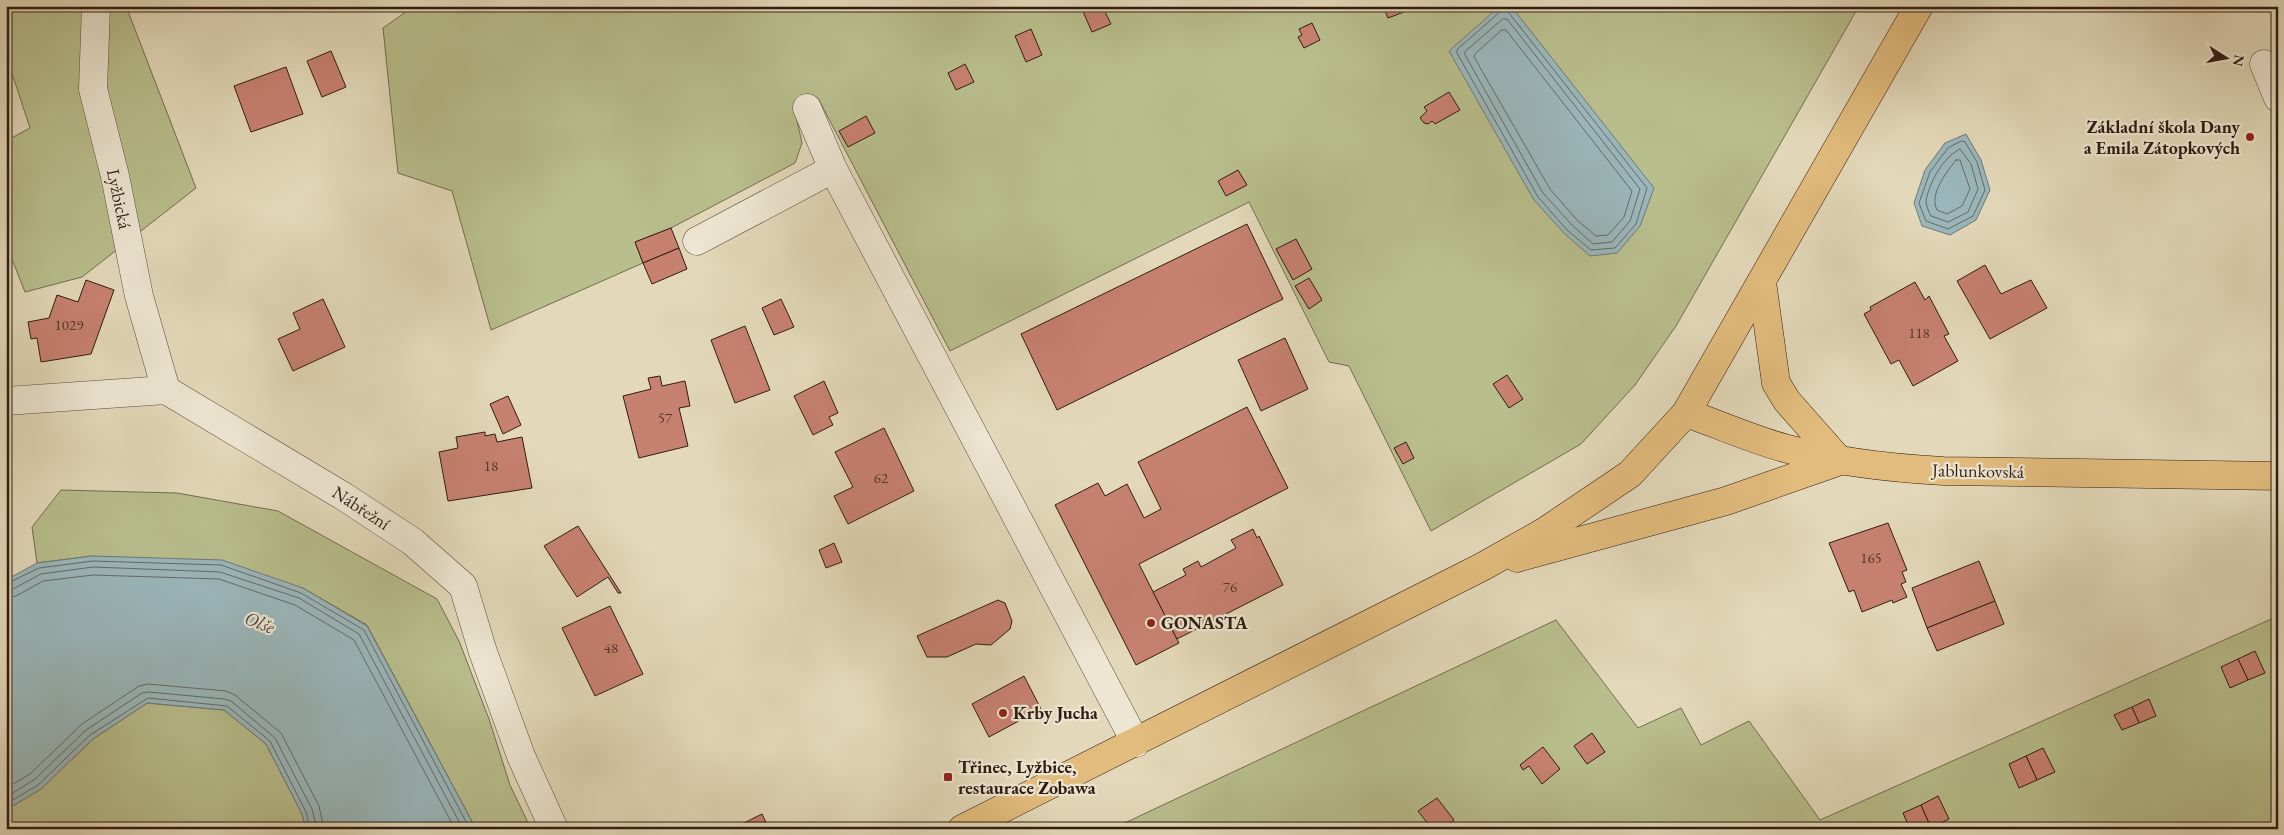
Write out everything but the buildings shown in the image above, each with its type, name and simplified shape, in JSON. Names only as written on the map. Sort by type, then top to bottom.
[{"type":"main road","points":[[962,829],[1482,567],[1544,532],[1630,474],[1686,413],[1919,6]]},
{"type":"main road","points":[[1482,567],[1600,537],[1726,501],[1840,461],[1787,401],[1776,383],[1762,282]]},
{"type":"main road","name":"Jablunkovská","points":[[1686,413],[1783,448],[1840,461],[1892,468],[1943,471],[2278,476]]},
{"type":"street","name":"Lyžbická","points":[[96,6],[93,89],[115,176],[139,296],[166,390]]},
{"type":"street","points":[[2264,64],[2278,98]]},
{"type":"street","points":[[807,108],[833,169],[1136,743]]},
{"type":"street","points":[[697,241],[833,169]]},
{"type":"street","points":[[6,401],[166,390]]},
{"type":"street","name":"Nábřežní","points":[[166,390],[366,511],[413,542],[463,586],[483,652],[521,756],[554,829]]},
{"type":"green space","points":[[8,6],[126,6],[196,188],[82,277],[25,292],[6,244],[6,141],[30,128],[6,55]]},
{"type":"green space","points":[[414,6],[1859,6],[1676,326],[1635,385],[1581,444],[1431,531],[1349,366],[1329,362],[1249,202],[950,351],[819,100],[794,107],[802,143],[795,163],[671,228],[635,242],[643,263],[491,330],[452,191],[398,173],[383,28]]},
{"type":"green space","points":[[61,490],[177,493],[278,511],[437,599],[459,641],[489,719],[510,785],[531,829],[476,829],[367,625],[303,588],[92,556],[37,563],[32,527]]},
{"type":"green space","points":[[2278,616],[2278,829],[1112,829],[1556,620],[1638,728],[1681,708],[1701,745],[1749,721],[1820,820]]},
{"type":"green space","points":[[147,703],[224,710],[266,744],[302,814],[306,829],[282,829],[279,827],[276,829],[6,829],[6,810],[41,789],[93,739]]},
{"type":"water","points":[[1500,6],[1511,6],[1654,188],[1640,226],[1617,253],[1590,256],[1564,233],[1534,200],[1449,51]]},
{"type":"water","points":[[1966,134],[1981,160],[1990,190],[1976,220],[1950,235],[1922,226],[1914,203],[1925,170],[1945,143]]},
{"type":"water","name":"Olše","points":[[92,556],[222,560],[303,588],[367,626],[476,829],[306,829],[302,814],[266,744],[224,710],[147,703],[93,739],[41,789],[6,810],[6,580],[37,563]]},
{"type":"place","name":"Základní škola Dany a Emila Zátopkových","points":[[2250,137]]},
{"type":"place","name":"GONASTA","points":[[1151,623]]},
{"type":"place","name":"Krby Jucha","points":[[1003,713]]},
{"type":"place","name":"Třinec, Lyžbice, restaurace Zobawa","points":[[948,777]]}]
